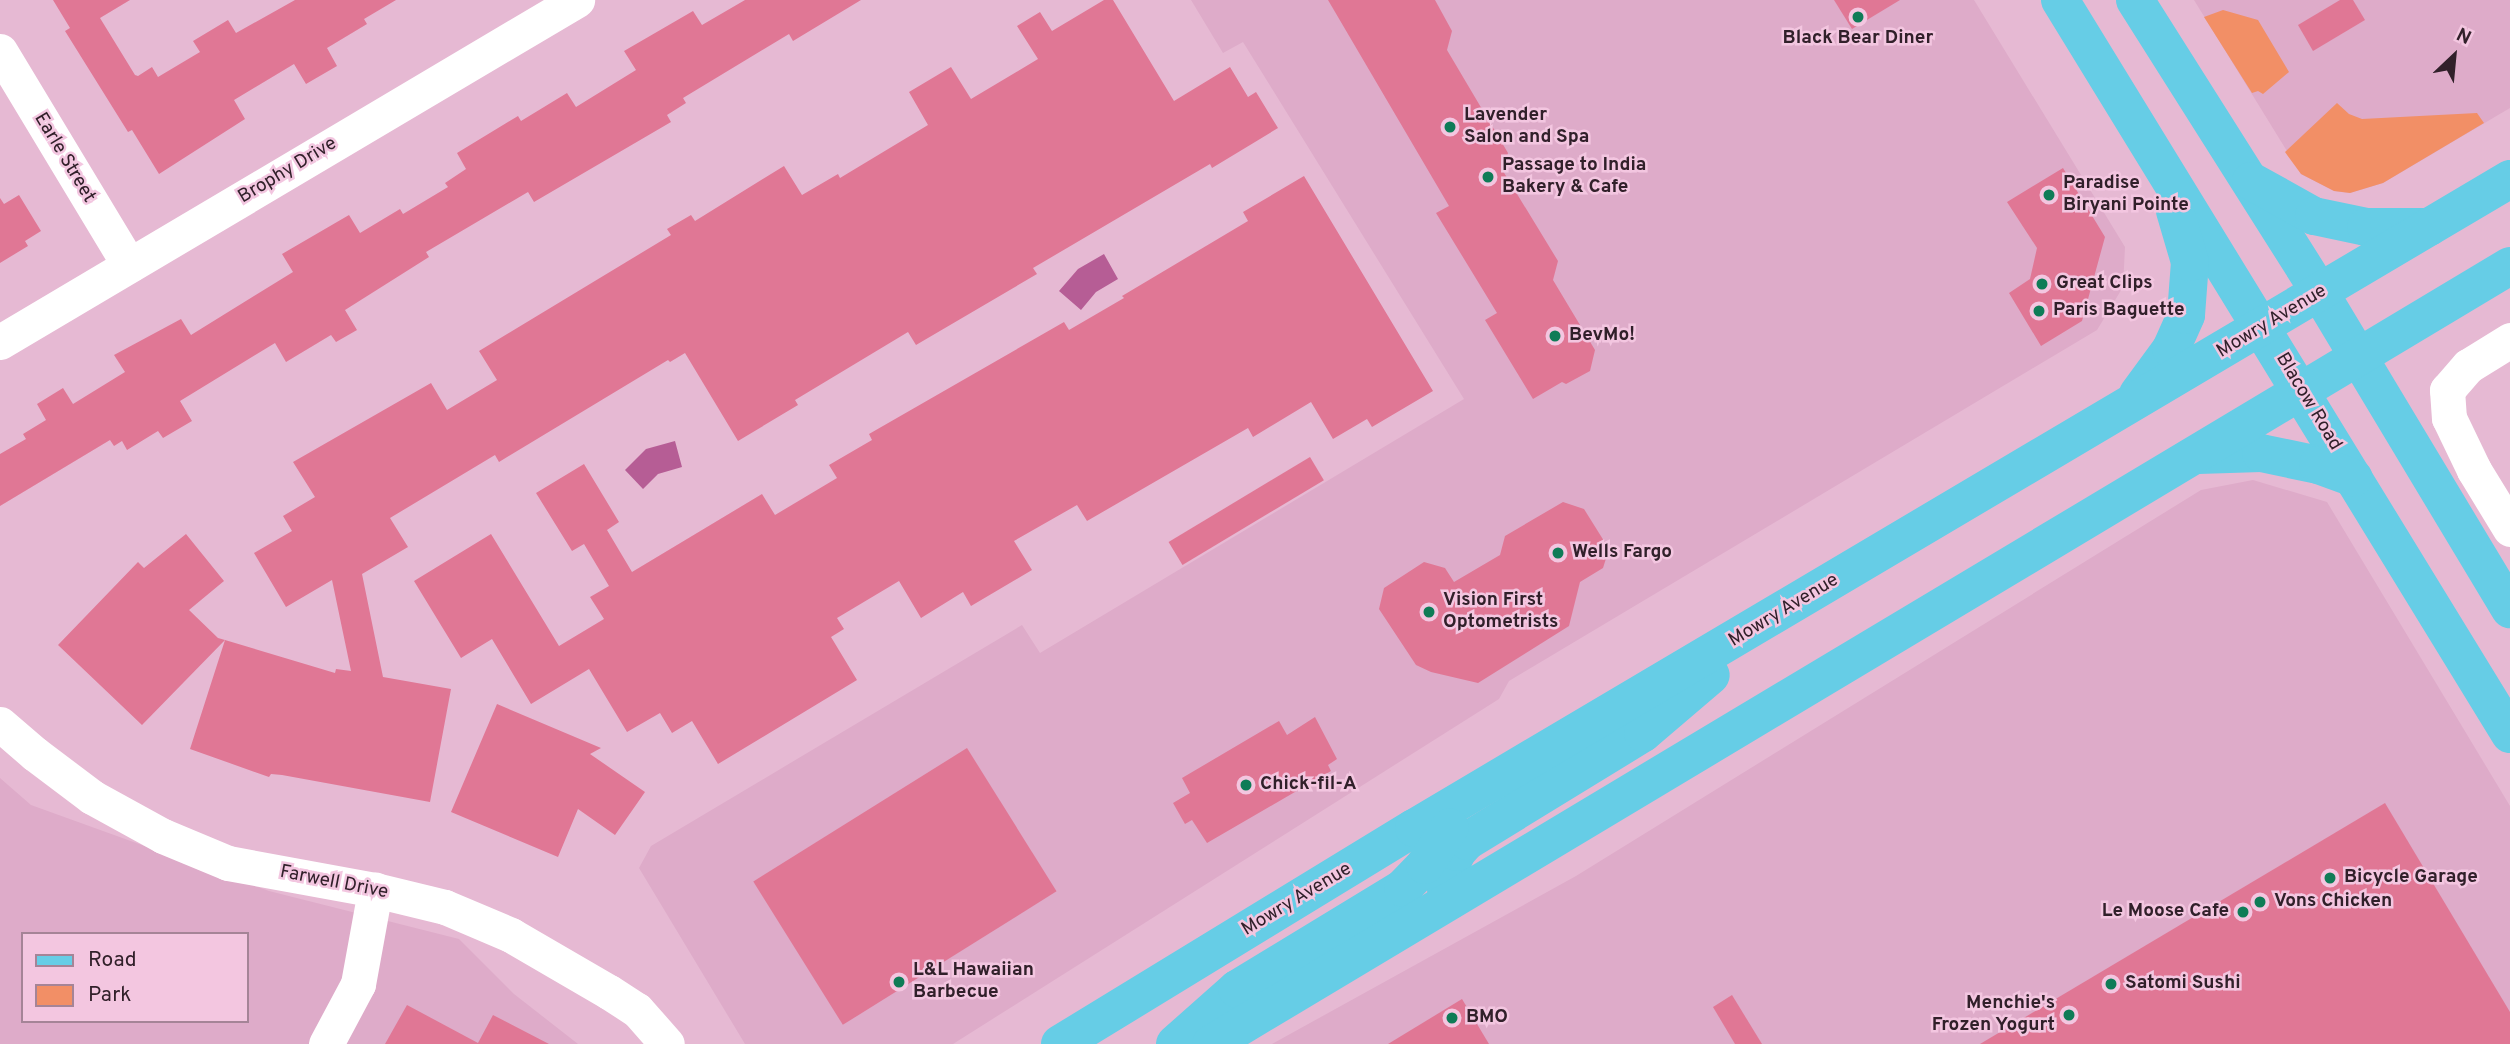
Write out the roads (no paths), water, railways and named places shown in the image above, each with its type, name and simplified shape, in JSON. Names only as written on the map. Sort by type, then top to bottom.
[{"type":"main road","name":"Blacow Road","points":[[2060,0],[2510,734]]},
{"type":"main road","points":[[2135,0],[2320,293],[2510,609]]},
{"type":"main road","points":[[2127,408],[2171,349],[2186,315],[2190,290],[2190,262],[2175,211],[2146,141]]},
{"type":"main road","name":"Mowry Avenue","points":[[1060,1044],[1445,810],[2263,328],[2510,179]]},
{"type":"main road","points":[[2249,180],[2314,216],[2366,228],[2431,227]]},
{"type":"main road","points":[[1211,1044],[2510,265]]},
{"type":"main road","points":[[2195,455],[2261,453],[2318,465],[2354,478]]},
{"type":"main road","points":[[1449,901],[1446,888],[1448,872],[1457,852],[1467,841],[1643,733],[1787,609]]},
{"type":"main road","points":[[1175,1044],[1237,989],[1403,888],[1443,842],[1450,826],[1445,810]]},
{"type":"street","name":"Brophy Drive","points":[[0,342],[577,0]]},
{"type":"street","name":"Earle Street","points":[[0,51],[129,265]]},
{"type":"street","points":[[2510,340],[2468,366],[2447,390],[2449,418],[2474,470],[2510,529]]},
{"type":"street","name":"Farwell Drive","points":[[0,723],[35,754],[92,797],[163,836],[228,863],[375,890],[445,907],[511,935],[637,1010],[667,1044]]},
{"type":"street","points":[[326,1044],[358,984],[375,890]]},
{"type":"place","name":"Black Bear Diner","points":[[1858,17]]},
{"type":"place","name":"Lavender Salon and Spa","points":[[1450,127]]},
{"type":"place","name":"Passage to India Bakery & Cafe","points":[[1488,177]]},
{"type":"place","name":"Paradise Biryani Pointe","points":[[2049,195]]},
{"type":"place","name":"Great Clips","points":[[2042,284]]},
{"type":"place","name":"Paris Baguette","points":[[2039,311]]},
{"type":"place","name":"BevMo!","points":[[1555,336]]},
{"type":"place","name":"Wells Fargo","points":[[1558,553]]},
{"type":"place","name":"Vision First Optometrists","points":[[1429,612]]},
{"type":"place","name":"Chick-fil-A","points":[[1246,785]]},
{"type":"place","name":"Bicycle Garage","points":[[2330,878]]},
{"type":"place","name":"Vons Chicken","points":[[2260,902]]},
{"type":"place","name":"Le Moose Cafe","points":[[2243,912]]},
{"type":"place","name":"L&L Hawaiian Barbecue","points":[[899,982]]},
{"type":"place","name":"Satomi Sushi","points":[[2111,984]]},
{"type":"place","name":"Menchie's Frozen Yogurt","points":[[2069,1015]]},
{"type":"place","name":"BMO","points":[[1452,1018]]}]
